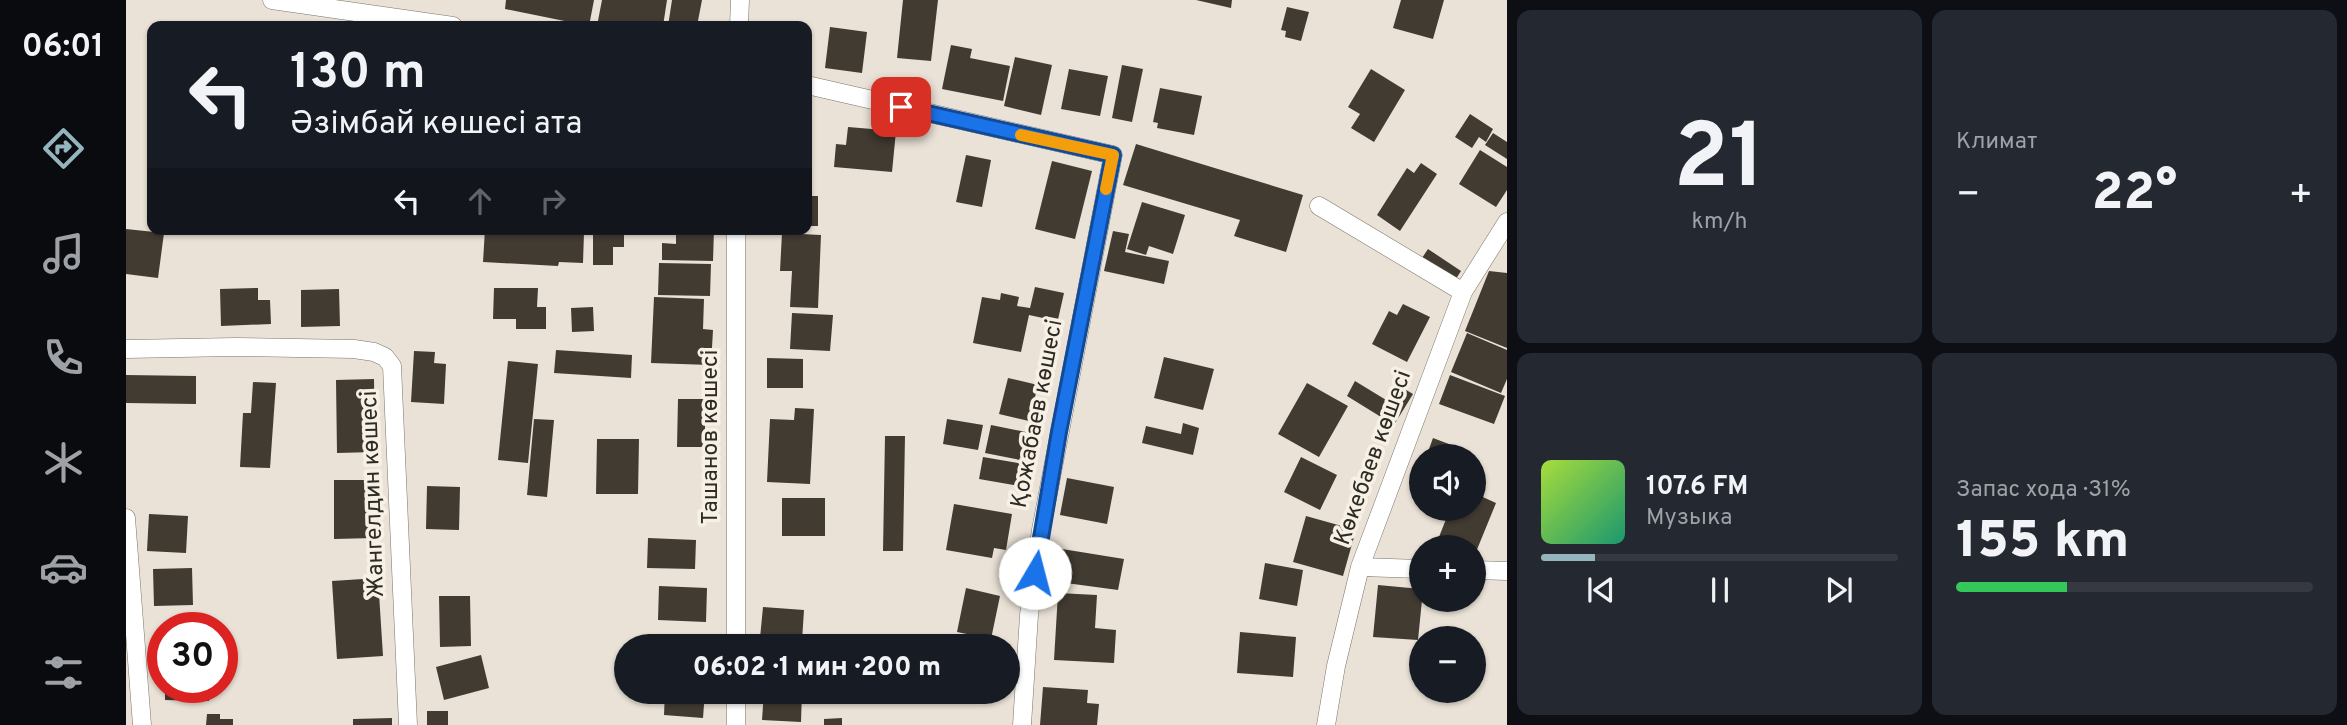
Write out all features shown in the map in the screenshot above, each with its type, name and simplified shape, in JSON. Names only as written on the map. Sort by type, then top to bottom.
[{"type":"street","points":[[272,0],[418,21]]},
{"type":"street","points":[[739,21],[740,0]]},
{"type":"street","name":"Қожабаев көшесі","points":[[812,86],[1113,155],[1041,530],[1029,615],[1022,725]]},
{"type":"street","points":[[1319,206],[1463,292]]},
{"type":"street","name":"Көкебаев көшесі","points":[[1326,725],[1336,666],[1360,567],[1463,292],[1507,222]]},
{"type":"street","name":"Ташанов көшесі","points":[[736,235],[736,634]]},
{"type":"street","name":"Жангелдин көшесі","points":[[126,349],[354,349],[374,352],[385,357],[392,366],[408,725]]},
{"type":"street","points":[[126,518],[142,725]]},
{"type":"street","points":[[1360,567],[1409,569]]},
{"type":"street","points":[[1486,570],[1507,571]]},
{"type":"street","points":[[736,704],[736,725]]},
{"type":"building","points":[[506,0],[594,0],[590,21],[564,21],[505,9]]},
{"type":"building","points":[[602,0],[667,0],[664,21],[598,21]]},
{"type":"building","points":[[672,0],[702,0],[698,21],[669,21]]},
{"type":"building","points":[[903,0],[938,0],[931,61],[897,58]]},
{"type":"building","points":[[1196,0],[1232,0],[1231,8]]},
{"type":"building","points":[[1401,0],[1444,0],[1433,39],[1393,28]]},
{"type":"building","points":[[1287,7],[1309,12],[1301,41],[1285,37],[1286,31],[1281,30]]},
{"type":"building","points":[[830,27],[867,32],[862,73],[825,68]]},
{"type":"building","points":[[951,45],[972,49],[970,58],[1010,66],[1003,101],[942,89]]},
{"type":"building","points":[[1015,57],[1052,65],[1041,115],[1004,106]]},
{"type":"building","points":[[1122,65],[1143,69],[1132,122],[1112,118]]},
{"type":"building","points":[[1069,69],[1108,76],[1100,116],[1061,109]]},
{"type":"building","points":[[1371,69],[1405,90],[1374,142],[1351,128],[1360,114],[1348,107]]},
{"type":"building","points":[[1160,88],[1202,96],[1194,135],[1157,128],[1158,123],[1153,122]]},
{"type":"building","points":[[1470,114],[1493,129],[1486,142],[1479,137],[1472,148],[1455,137]]},
{"type":"building","points":[[848,127],[896,131],[892,172],[834,167],[836,144],[846,145]]},
{"type":"building","points":[[1493,133],[1507,142],[1507,159],[1485,145]]},
{"type":"building","points":[[1136,144],[1303,195],[1286,252],[1234,236],[1240,220],[1123,185]]},
{"type":"building","points":[[1480,150],[1507,167],[1507,190],[1496,207],[1459,184]]},
{"type":"building","points":[[966,155],[991,160],[982,207],[956,202]]},
{"type":"building","points":[[1052,161],[1092,171],[1075,239],[1035,229]]},
{"type":"building","points":[[1421,163],[1437,174],[1400,231],[1377,215],[1407,168],[1414,173]]},
{"type":"building","points":[[812,196],[818,196],[818,226],[812,226]]},
{"type":"building","points":[[1142,202],[1185,215],[1173,254],[1149,246],[1146,255],[1127,249]]},
{"type":"building","points":[[126,229],[147,231],[147,235],[164,235],[158,278],[126,274]]},
{"type":"building","points":[[1113,231],[1129,234],[1125,252],[1169,261],[1164,284],[1104,271]]},
{"type":"building","points":[[485,235],[584,235],[583,263],[559,262],[558,266],[483,262]]},
{"type":"building","points":[[593,235],[624,235],[624,247],[613,247],[613,265],[593,265]]},
{"type":"building","points":[[676,235],[714,235],[713,261],[662,260],[662,243],[676,244]]},
{"type":"building","points":[[782,235],[821,235],[818,308],[790,307],[792,271],[780,271]]},
{"type":"building","points":[[1428,249],[1461,271],[1452,285],[1418,264]]},
{"type":"building","points":[[659,263],[711,264],[710,296],[658,295]]},
{"type":"building","points":[[1489,271],[1507,273],[1507,348],[1465,331]]},
{"type":"building","points":[[1035,287],[1064,293],[1057,324],[1029,315],[1021,352],[973,343],[982,297],[1000,300],[1001,293],[1019,297],[1017,306],[1030,308]]},
{"type":"building","points":[[258,288],[258,300],[270,300],[271,324],[221,326],[220,289]]},
{"type":"building","points":[[494,288],[538,288],[537,307],[546,307],[546,329],[516,329],[516,319],[493,319]]},
{"type":"building","points":[[339,289],[340,326],[301,327],[301,290]]},
{"type":"building","points":[[654,297],[704,299],[703,329],[713,330],[711,365],[651,363]]},
{"type":"building","points":[[1403,304],[1430,317],[1407,362],[1372,344],[1389,311],[1397,315]]},
{"type":"building","points":[[593,307],[594,331],[572,332],[571,308]]},
{"type":"building","points":[[792,313],[833,315],[830,351],[790,349]]},
{"type":"building","points":[[1467,333],[1507,350],[1507,379],[1501,393],[1451,372]]},
{"type":"building","points":[[556,350],[632,355],[631,378],[554,373]]},
{"type":"building","points":[[414,351],[435,352],[434,363],[446,364],[444,404],[411,402]]},
{"type":"building","points":[[1164,357],[1214,369],[1203,410],[1154,398]]},
{"type":"building","points":[[767,358],[803,359],[803,388],[767,388]]},
{"type":"building","points":[[508,361],[538,364],[528,463],[498,460]]},
{"type":"building","points":[[126,375],[196,376],[196,404],[126,403]]},
{"type":"building","points":[[1450,375],[1505,396],[1494,424],[1439,404]]},
{"type":"building","points":[[1008,378],[1038,385],[1029,421],[999,414]]},
{"type":"building","points":[[374,379],[375,452],[337,453],[336,380]]},
{"type":"building","points":[[1355,381],[1391,403],[1401,387],[1413,394],[1394,425],[1347,396]]},
{"type":"building","points":[[253,382],[276,383],[270,468],[240,467],[243,413],[251,413]]},
{"type":"building","points":[[1307,383],[1348,406],[1319,457],[1278,434]]},
{"type":"building","points":[[678,399],[705,399],[705,447],[677,447]]},
{"type":"building","points":[[795,408],[814,409],[810,484],[767,482],[770,419],[794,420]]},
{"type":"building","points":[[534,419],[554,420],[547,497],[527,495]]},
{"type":"building","points":[[947,419],[983,425],[978,450],[943,444]]},
{"type":"building","points":[[1183,423],[1199,428],[1193,455],[1142,443],[1146,426],[1181,434]]},
{"type":"building","points":[[991,425],[1036,434],[1030,462],[985,453]]},
{"type":"building","points":[[885,436],[905,436],[903,551],[883,551]]},
{"type":"building","points":[[1433,438],[1449,444],[1431,444]]},
{"type":"building","points":[[597,439],[639,439],[638,494],[596,494]]},
{"type":"building","points":[[983,457],[1035,466],[1031,488],[979,479]]},
{"type":"building","points":[[1301,457],[1337,475],[1320,510],[1284,492]]},
{"type":"building","points":[[1067,478],[1114,487],[1107,524],[1060,515]]},
{"type":"building","points":[[334,480],[374,480],[374,538],[334,539]]},
{"type":"building","points":[[427,486],[460,487],[459,530],[426,529]]},
{"type":"building","points":[[782,498],[825,498],[825,536],[782,536]]},
{"type":"building","points":[[1486,498],[1496,503],[1483,535],[1440,535],[1445,521],[1486,521]]},
{"type":"building","points":[[954,504],[1012,514],[1006,550],[994,548],[992,558],[946,550]]},
{"type":"building","points":[[149,514],[188,516],[186,553],[147,551]]},
{"type":"building","points":[[1306,516],[1356,530],[1343,576],[1293,562]]},
{"type":"building","points":[[648,538],[696,540],[695,569],[647,568]]},
{"type":"building","points":[[1056,548],[1124,559],[1118,590],[1051,581]]},
{"type":"building","points":[[1265,563],[1303,570],[1297,606],[1259,599]]},
{"type":"building","points":[[192,568],[193,605],[154,606],[153,569]]},
{"type":"building","points":[[378,578],[383,656],[337,659],[332,581]]},
{"type":"building","points":[[1378,585],[1409,588],[1409,612],[1421,612],[1419,626],[1409,626],[1409,639],[1373,637]]},
{"type":"building","points":[[659,586],[707,588],[706,622],[658,620]]},
{"type":"building","points":[[966,588],[1000,596],[992,634],[957,632]]},
{"type":"building","points":[[1058,593],[1097,595],[1095,628],[1116,630],[1114,663],[1054,660]]},
{"type":"building","points":[[439,596],[470,596],[471,646],[440,647]]},
{"type":"building","points":[[763,607],[804,610],[802,634],[760,634]]},
{"type":"building","points":[[1240,632],[1296,637],[1293,677],[1237,673]]},
{"type":"building","points":[[481,655],[489,688],[444,700],[436,667]]},
{"type":"building","points":[[1043,687],[1088,690],[1087,703],[1099,704],[1097,725],[1040,725]]},
{"type":"building","points":[[664,704],[704,704],[703,718],[664,715]]},
{"type":"building","points":[[763,704],[802,704],[801,722],[762,720]]},
{"type":"building","points":[[427,711],[448,711],[448,725],[427,725]]},
{"type":"building","points":[[207,714],[220,714],[220,719],[233,719],[233,725],[206,725]]},
{"type":"building","points":[[392,718],[392,725],[353,725],[353,719]]},
{"type":"building","points":[[842,718],[842,725],[824,725],[824,719]]},
{"type":"slow traffic","points":[[1021,135],[1113,155],[1106,189]]},
{"type":"route","points":[[901,107],[1113,155],[1059,432],[1035,573]]}]
